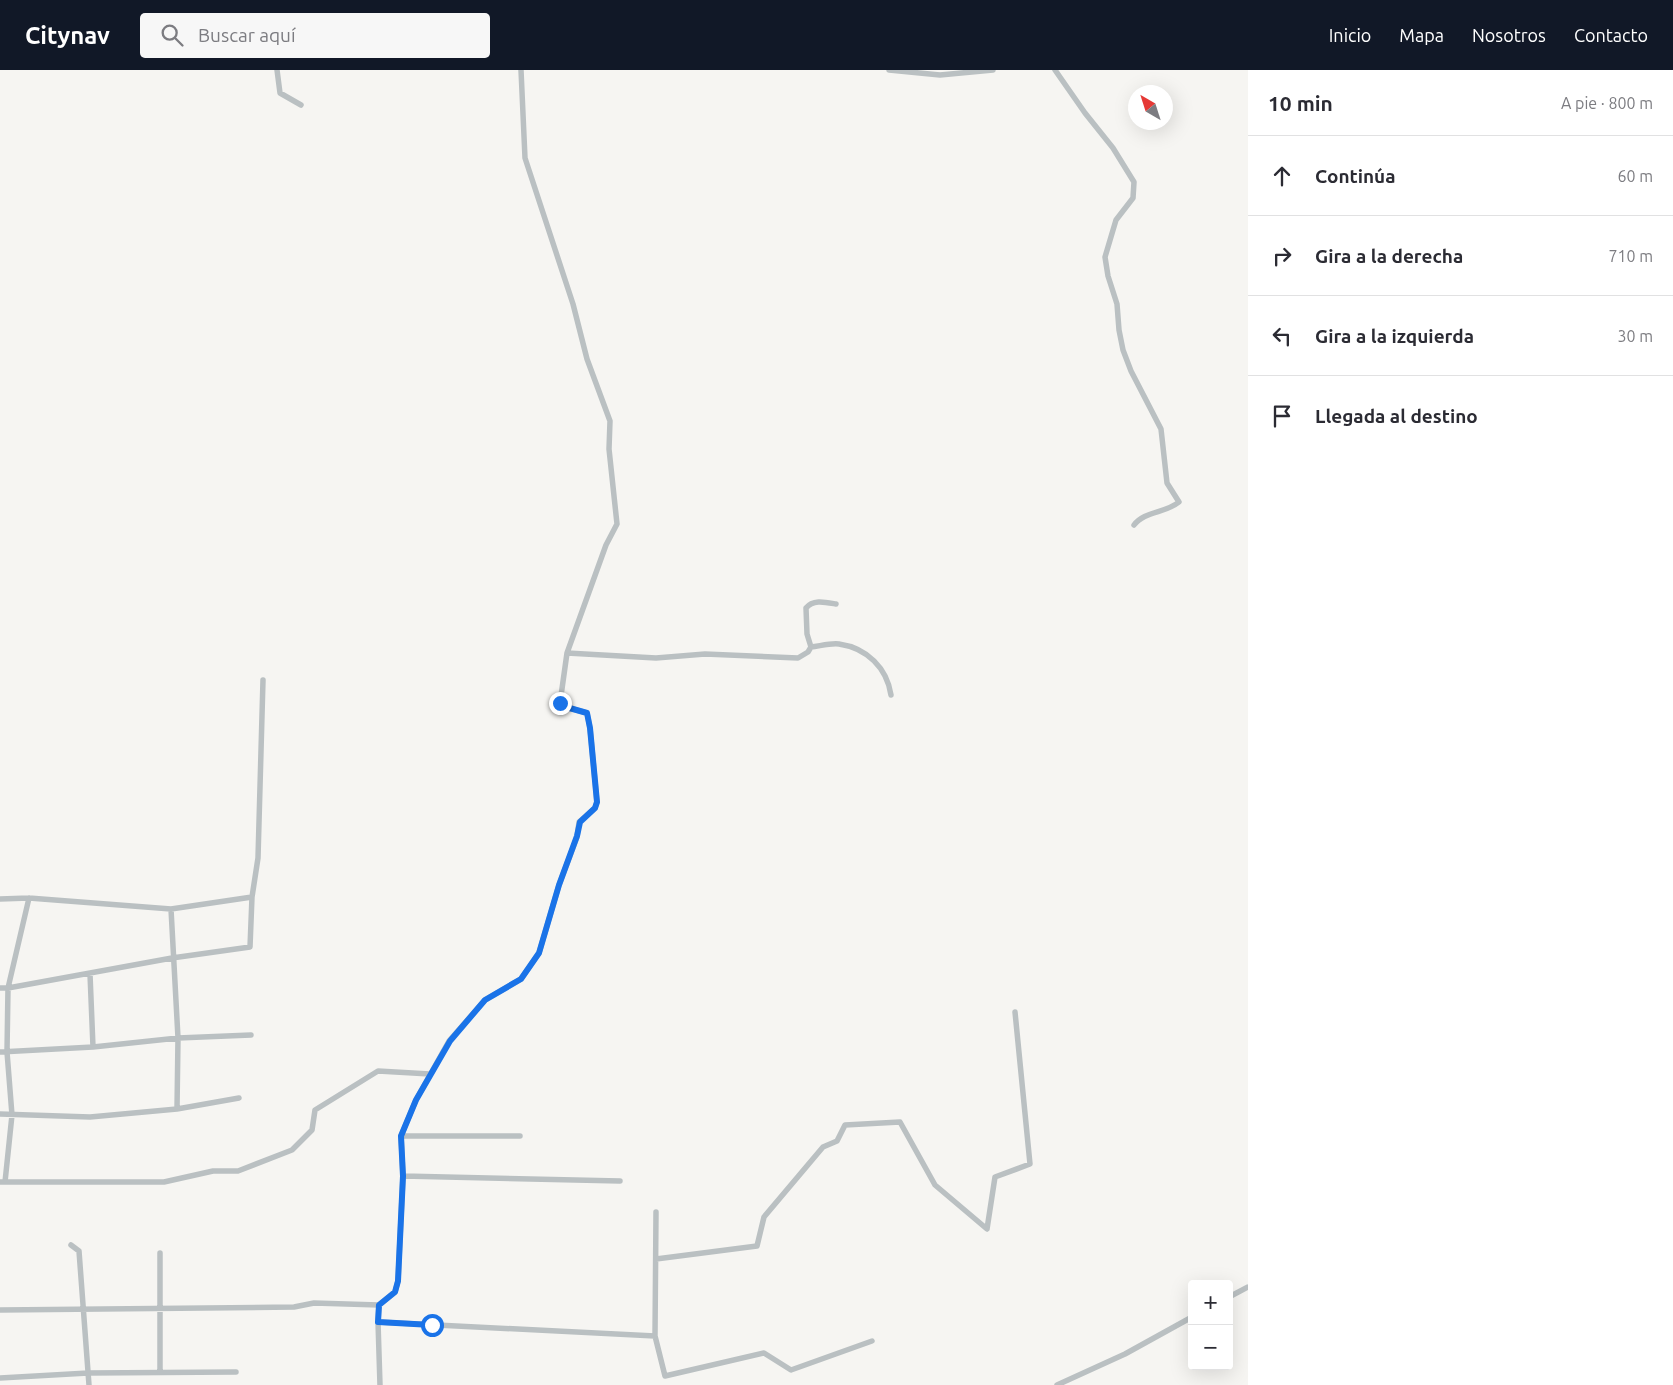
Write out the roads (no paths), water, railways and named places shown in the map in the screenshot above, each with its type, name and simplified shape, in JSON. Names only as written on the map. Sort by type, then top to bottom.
[{"type":"street","points":[[277,70],[280,93],[302,105]]},
{"type":"street","points":[[0,1310],[294,1307],[314,1303],[379,1305],[395,1292],[398,1281],[403,1176],[401,1136],[430,1074],[450,1041],[485,1000],[521,979],[539,953],[580,822],[595,808],[597,802],[587,713],[566,707],[560,703],[567,653],[606,545],[617,524],[609,449],[610,421],[587,359],[573,304],[525,158],[522,70]]},
{"type":"street","points":[[889,70],[940,75],[993,70]]},
{"type":"street","points":[[1056,70],[1085,113],[1113,148],[1134,182],[1133,198],[1116,220],[1105,257],[1108,276],[1118,304],[1119,330],[1123,350],[1131,371],[1161,429],[1167,482],[1179,502],[1172,508],[1138,518],[1134,525]]},
{"type":"street","points":[[567,653],[656,658],[705,654],[798,658],[808,652],[811,647],[807,634],[806,608],[810,603],[817,602],[836,604]]},
{"type":"street","points":[[811,647],[838,644],[869,656],[877,661],[890,684],[892,695]]},
{"type":"street","points":[[0,988],[90,974],[172,958],[250,947],[252,897],[258,858],[263,680]]},
{"type":"street","points":[[0,898],[28,898],[170,909],[252,897]]},
{"type":"street","points":[[28,898],[8,988],[7,1052],[12,1115],[2,1182],[164,1182],[213,1171],[238,1171],[292,1150],[312,1130],[315,1110],[378,1071],[430,1074]]},
{"type":"street","points":[[170,909],[178,1038],[177,1109]]},
{"type":"street","points":[[90,974],[93,1048]]},
{"type":"street","points":[[656,1259],[757,1246],[764,1217],[823,1147],[836,1141],[845,1125],[900,1122],[935,1186],[988,1229],[995,1177],[1030,1164],[1015,1012]]},
{"type":"street","points":[[0,1052],[93,1048],[178,1038],[251,1035]]},
{"type":"street","points":[[0,1114],[90,1117],[177,1109],[239,1098]]},
{"type":"street","points":[[401,1136],[520,1136]]},
{"type":"street","points":[[403,1176],[620,1181]]},
{"type":"street","points":[[656,1212],[655,1336],[665,1376],[764,1353],[791,1370],[872,1341]]},
{"type":"street","points":[[71,1245],[79,1251],[89,1385]]},
{"type":"street","points":[[160,1253],[160,1372]]},
{"type":"street","points":[[1233,1295],[1248,1287]]},
{"type":"street","points":[[379,1305],[380,1385]]},
{"type":"street","points":[[1057,1385],[1125,1354],[1188,1319]]},
{"type":"street","points":[[378,1322],[655,1336]]},
{"type":"street","points":[[0,1378],[88,1373],[236,1372]]}]
